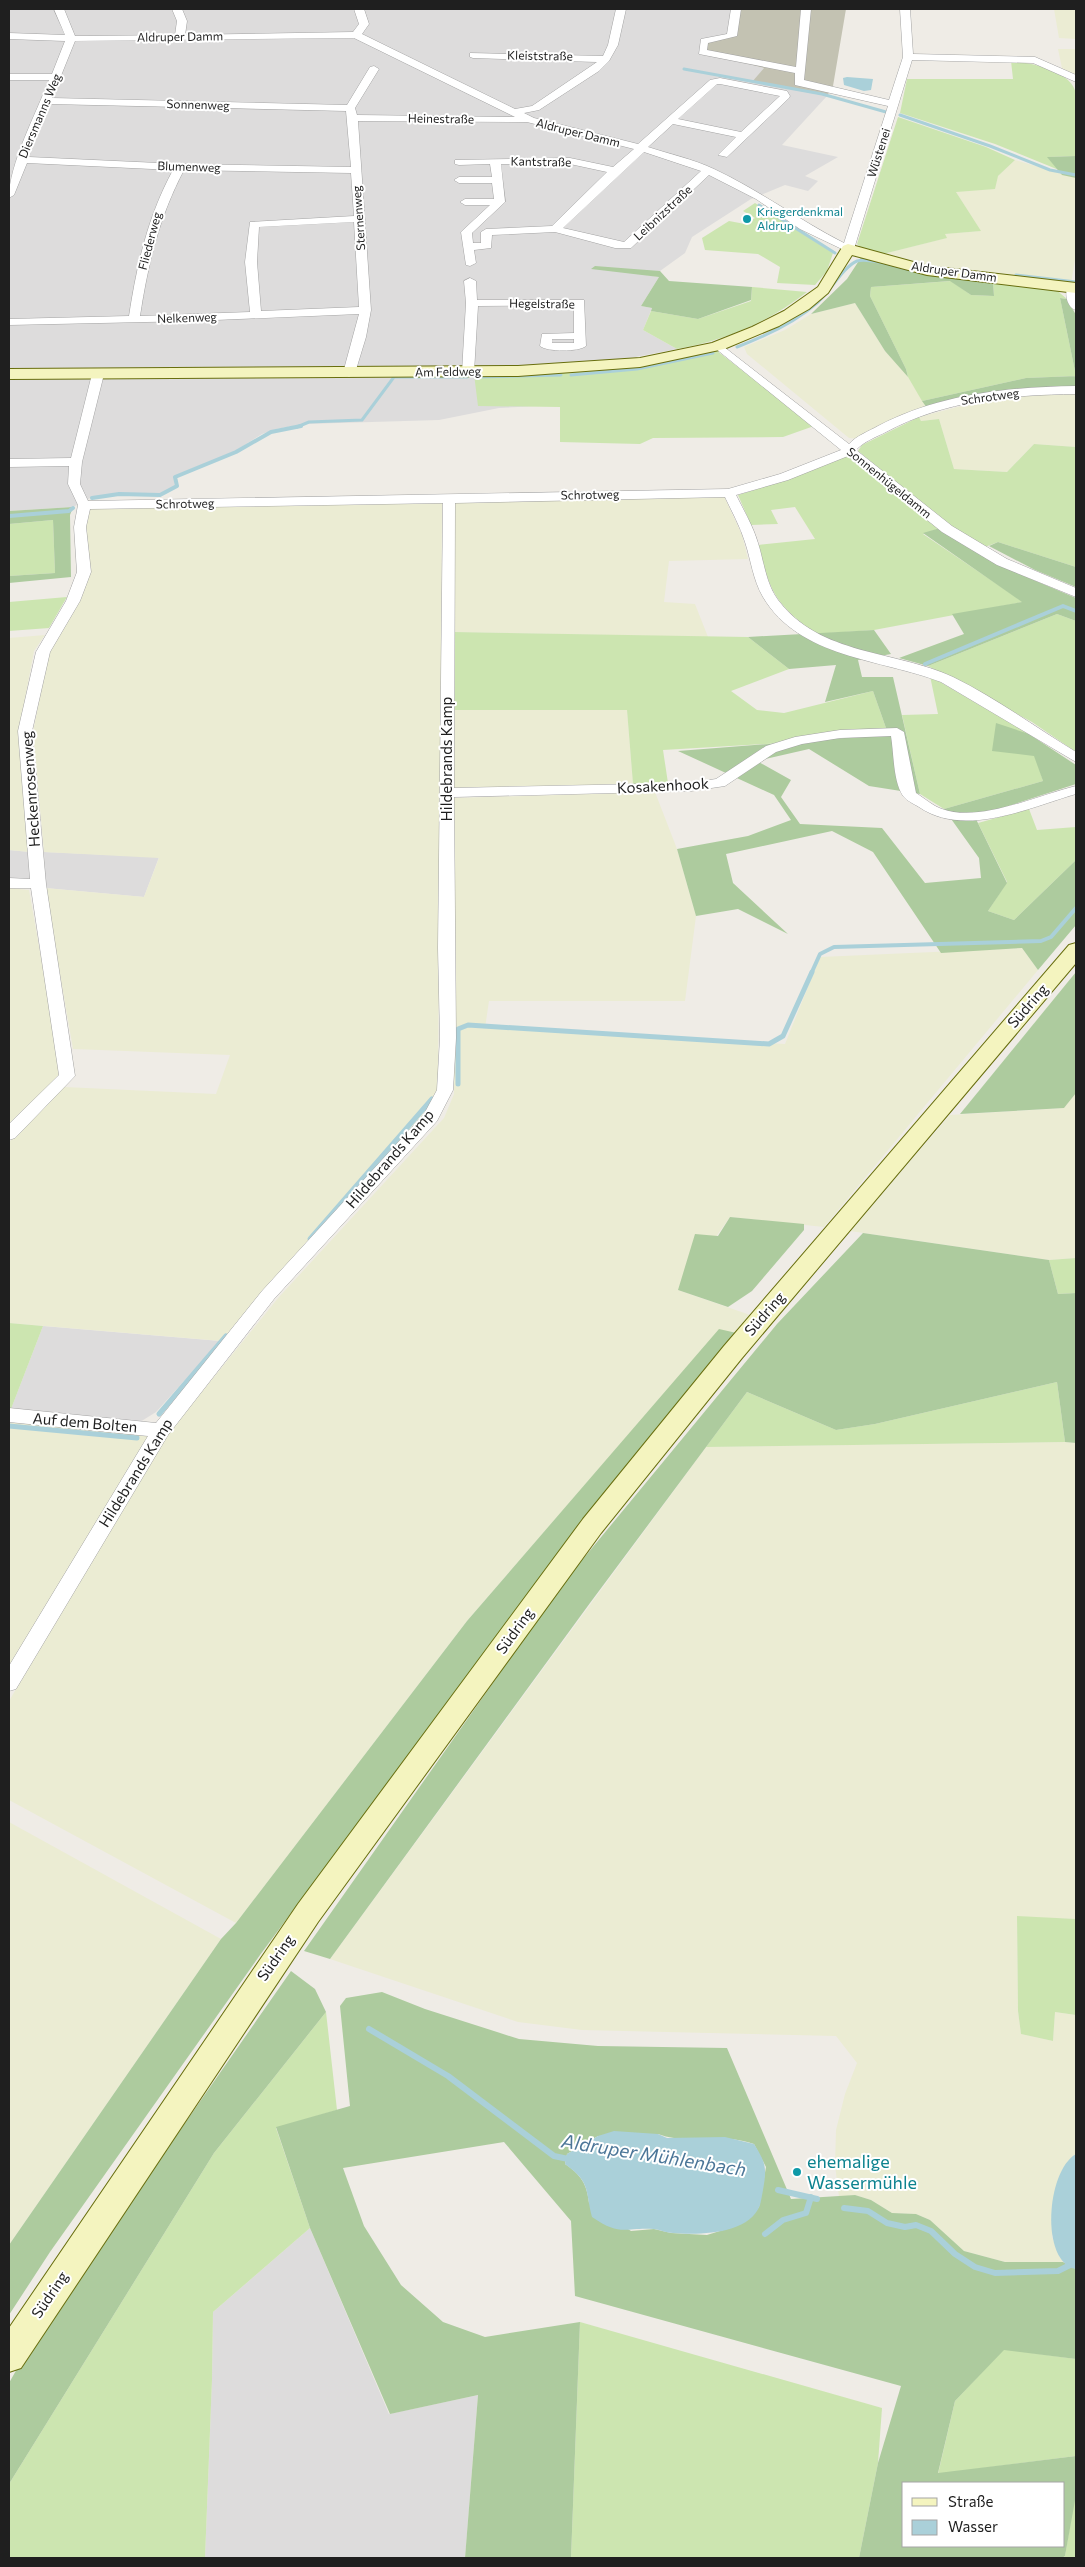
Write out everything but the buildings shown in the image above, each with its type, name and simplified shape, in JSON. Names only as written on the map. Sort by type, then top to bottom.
[{"type":"main road","name":"Aldruper Damm","points":[[848,249],[927,270],[1074,288]]},
{"type":"main road","name":"Am Feldweg","points":[[9,374],[468,372],[584,368],[662,359],[719,346],[755,332],[790,313],[822,292],[848,249]]},
{"type":"main road","name":"Südring","points":[[9,2356],[260,1980],[592,1526],[733,1352],[1076,950]]},
{"type":"street","points":[[59,9],[71,38]]},
{"type":"street","points":[[177,9],[182,21],[180,37]]},
{"type":"street","points":[[356,35],[364,24],[359,9]]},
{"type":"street","points":[[513,112],[535,108],[595,69],[606,59],[613,45],[622,9]]},
{"type":"street","points":[[736,9],[732,36],[704,41],[702,52],[794,85]]},
{"type":"street","points":[[724,155],[794,85],[806,9]]},
{"type":"street","name":"Wüstenei","points":[[848,249],[895,104],[908,57],[905,9]]},
{"type":"street","name":"Aldruper Damm","points":[[9,36],[71,38],[356,35],[530,120],[641,148],[708,170],[760,197],[804,227],[848,249]]},
{"type":"street","name":"Diersmanns Weg","points":[[9,195],[11,179],[47,101],[71,38]]},
{"type":"street","name":"Kleiststraße","points":[[473,55],[606,59]]},
{"type":"street","points":[[908,57],[1035,60],[1076,79]]},
{"type":"street","points":[[351,113],[374,69]]},
{"type":"street","points":[[9,77],[56,77]]},
{"type":"street","points":[[555,230],[615,171],[717,81],[830,88],[873,101],[895,104]]},
{"type":"street","name":"Sonnenweg","points":[[47,101],[351,113]]},
{"type":"street","name":"Heinestraße","points":[[351,113],[530,120]]},
{"type":"street","name":"Sternenweg","points":[[349,372],[360,337],[365,310],[351,113]]},
{"type":"street","points":[[671,122],[744,136]]},
{"type":"street","name":"Blumenweg","points":[[21,160],[180,167],[356,170]]},
{"type":"street","name":"Kantstraße","points":[[495,161],[500,202]]},
{"type":"street","name":"Kantstraße","points":[[459,162],[570,161],[615,171]]},
{"type":"street","name":"Fliederweg","points":[[134,319],[143,262],[152,224],[164,195],[180,167]]},
{"type":"street","name":"Leibnizstraße","points":[[486,232],[555,230],[615,245],[627,246],[708,170]]},
{"type":"street","name":"Kantstraße","points":[[459,180],[497,180]]},
{"type":"street","points":[[465,202],[500,202]]},
{"type":"street","points":[[466,232],[500,202]]},
{"type":"street","points":[[256,315],[251,262],[254,224],[358,219]]},
{"type":"street","points":[[466,232],[486,232],[487,246],[468,247]]},
{"type":"street","points":[[466,232],[470,263]]},
{"type":"street","points":[[468,372],[472,303],[470,281]]},
{"type":"street","points":[[1074,288],[1071,294],[1076,307]]},
{"type":"street","name":"Hegelstraße","points":[[472,303],[580,302],[580,336]]},
{"type":"street","name":"Nelkenweg","points":[[9,322],[365,310]]},
{"type":"street","name":"Sonnenhügeldamm","points":[[719,346],[947,529],[1002,562],[1076,593]]},
{"type":"street","points":[[84,505],[74,484],[76,462],[98,374]]},
{"type":"street","name":"Schrotweg","points":[[84,505],[730,493],[784,476],[849,451],[855,444],[917,412],[963,400],[1000,395],[1076,390]]},
{"type":"street","points":[[9,463],[76,462]]},
{"type":"street","points":[[730,493],[749,535],[763,587],[776,606],[797,626],[815,638],[835,647],[918,667],[948,680],[1019,721],[1076,758]]},
{"type":"street","name":"Hildebrands Kamp","points":[[9,1683],[161,1430],[268,1295],[431,1117],[445,1090],[448,1038],[449,499]]},
{"type":"street","name":"Heckenrosenweg","points":[[9,1134],[67,1076],[38,884],[25,730],[43,652],[73,601],[84,572],[80,527],[84,505]]},
{"type":"street","name":"Kosakenhook","points":[[447,793],[691,787],[728,780],[771,749],[800,740],[840,734],[897,732],[906,786],[910,795],[935,812],[959,818],[983,816],[1076,790]]},
{"type":"street","points":[[9,883],[38,884]]},
{"type":"street","name":"Auf dem Bolten","points":[[9,1415],[161,1430]]},
{"type":"shaded area","points":[[9,9],[732,9],[728,37],[705,52],[764,68],[753,82],[827,96],[782,145],[838,157],[805,176],[818,181],[808,191],[785,185],[751,199],[692,237],[685,253],[660,271],[649,271],[646,275],[659,277],[641,306],[652,308],[643,330],[677,349],[630,358],[555,364],[535,406],[499,408],[439,420],[304,424],[276,429],[262,434],[235,451],[174,476],[175,486],[160,494],[118,494],[92,497],[73,507],[9,511]]},
{"type":"shaded area","points":[[732,9],[846,9],[833,86],[827,96],[752,82],[764,68],[705,52],[706,41],[728,37]]},
{"type":"shaded area","points":[[9,850],[30,852],[33,875],[28,879],[24,881],[9,880]]},
{"type":"shaded area","points":[[44,852],[159,857],[144,897],[45,888]]},
{"type":"shaded area","points":[[43,1326],[220,1341],[156,1412],[140,1422],[11,1409]]},
{"type":"shaded area","points":[[310,2228],[389,2414],[478,2395],[465,2558],[205,2558],[213,2312]]},
{"type":"green space","points":[[1054,9],[1076,9],[1076,39],[1059,38]]},
{"type":"green space","points":[[1058,49],[1076,49],[1076,76],[1062,68]]},
{"type":"green space","points":[[1011,61],[1049,69],[1067,79],[1073,86],[1078,109],[1076,156],[1048,157],[1059,170],[995,144],[900,113],[907,79],[1013,79]]},
{"type":"green space","points":[[898,117],[986,147],[1015,160],[998,176],[995,189],[956,192],[981,231],[945,234],[947,238],[879,255],[865,251],[857,244]]},
{"type":"green space","points":[[1076,156],[1076,178],[1062,175],[1047,157]]},
{"type":"green space","points":[[1015,160],[1076,178],[1076,254],[1071,284],[949,271],[879,255],[946,238],[944,234],[980,231],[956,192],[998,176]]},
{"type":"green space","points":[[755,203],[833,253],[827,271],[815,285],[777,283],[780,267],[758,254],[705,250],[702,238],[729,221],[745,224],[755,218],[743,211]]},
{"type":"green space","points":[[862,256],[993,282],[994,296],[971,295],[950,281],[871,287],[870,296],[906,369],[908,377],[885,351],[855,303],[811,314],[847,279]]},
{"type":"green space","points":[[595,266],[660,271],[669,281],[752,287],[751,300],[698,319],[651,311],[652,308],[641,306],[659,277],[591,269]]},
{"type":"green space","points":[[951,281],[971,295],[994,296],[993,282],[1054,288],[1067,299],[1060,298],[1076,376],[1026,378],[922,401],[908,377],[906,369],[870,296],[871,287]]},
{"type":"green space","points":[[752,287],[807,292],[762,321],[729,335],[695,345],[677,349],[643,330],[651,311],[698,319],[751,301]]},
{"type":"green space","points":[[1060,298],[1067,299],[1076,315],[1076,376]]},
{"type":"green space","points":[[855,303],[885,351],[905,372],[927,408],[860,439],[849,438],[747,354],[744,347],[785,330],[811,314]]},
{"type":"green space","points":[[716,350],[814,426],[783,437],[653,438],[640,444],[560,442],[560,407],[478,406],[474,374],[583,371],[660,362]]},
{"type":"green space","points":[[1076,376],[1076,387],[1047,388],[927,408],[922,401],[1026,378]]},
{"type":"green space","points":[[1050,393],[1076,393],[1076,447],[1034,444],[1007,472],[954,469],[939,419],[921,421],[919,417],[973,403]]},
{"type":"green space","points":[[919,417],[921,421],[939,419],[954,469],[1007,472],[1034,444],[1076,447],[1076,567],[998,542],[985,547],[949,525],[858,451],[862,445]]},
{"type":"green space","points":[[848,455],[940,528],[923,534],[1023,602],[874,630],[815,634],[791,614],[771,587],[758,545],[815,539],[795,507],[771,510],[778,524],[751,525],[738,495],[789,479]]},
{"type":"green space","points":[[724,496],[742,535],[748,559],[669,561],[664,602],[695,604],[708,637],[454,632],[453,502]]},
{"type":"green space","points":[[442,503],[438,1090],[422,1116],[222,1341],[9,1323],[9,1142],[64,1087],[216,1094],[230,1055],[73,1049],[45,888],[144,897],[159,858],[44,852],[33,732],[49,651],[89,573],[85,528],[90,509]]},
{"type":"green space","points":[[73,507],[70,515],[71,577],[9,583],[9,576],[55,573],[53,520],[9,524],[9,511]]},
{"type":"green space","points":[[53,520],[55,573],[9,576],[9,524]]},
{"type":"green space","points":[[940,528],[1015,572],[1076,598],[1076,621],[1057,614],[928,666],[899,658],[964,634],[952,614],[1022,602],[923,533]]},
{"type":"green space","points":[[998,542],[1076,567],[1076,587],[1035,570],[989,546]]},
{"type":"green space","points":[[67,597],[49,628],[9,631],[9,602]]},
{"type":"green space","points":[[1057,614],[1076,621],[1076,752],[1032,722],[928,666]]},
{"type":"green space","points":[[874,630],[891,654],[858,660],[862,677],[893,677],[920,794],[869,786],[809,749],[757,761],[791,780],[781,797],[800,824],[882,828],[925,883],[981,878],[979,858],[944,809],[1043,781],[1034,756],[992,751],[996,723],[1029,734],[1076,765],[1076,784],[975,817],[1007,883],[988,911],[1014,920],[1076,860],[1076,925],[1038,970],[1022,948],[941,953],[873,852],[832,831],[726,854],[733,883],[788,934],[738,909],[696,916],[677,849],[748,836],[791,820],[774,795],[678,751],[870,736],[859,729],[886,728],[873,691],[825,702],[836,665],[789,669],[748,637]]},
{"type":"green space","points":[[454,632],[748,637],[789,669],[731,691],[757,710],[784,713],[873,691],[886,728],[859,729],[781,743],[663,750],[668,783],[633,784],[627,710],[453,710]]},
{"type":"green space","points":[[45,635],[34,651],[19,731],[30,852],[9,850],[9,638]]},
{"type":"green space","points":[[930,676],[1029,734],[1043,781],[944,809],[920,794],[902,715],[938,714]]},
{"type":"green space","points":[[453,710],[627,710],[633,784],[453,788]]},
{"type":"green space","points":[[655,792],[677,849],[696,916],[685,1001],[489,1001],[485,1028],[785,1044],[820,957],[1022,948],[1038,970],[824,1227],[730,1217],[678,1290],[753,1316],[741,1334],[719,1330],[467,1621],[236,1923],[9,1800],[9,1701],[170,1431],[279,1297],[444,1118],[454,1094],[454,798]]},
{"type":"green space","points":[[1029,809],[1037,830],[1076,827],[1076,860],[1014,920],[988,911],[1007,882],[978,823]]},
{"type":"green space","points":[[9,888],[29,890],[61,1070],[55,1082],[9,1127]]},
{"type":"green space","points":[[1076,972],[1076,1093],[1064,1108],[960,1114]]},
{"type":"green space","points":[[1076,1093],[1076,1258],[1049,1260],[850,1231],[950,1115],[1064,1108]]},
{"type":"green space","points":[[730,1217],[804,1224],[804,1230],[752,1291],[728,1307],[678,1290],[695,1234],[718,1236]]},
{"type":"green space","points":[[863,1233],[1049,1260],[1058,1294],[1076,1293],[1076,1443],[1065,1442],[1057,1382],[875,1424],[836,1430],[747,1392],[330,1959],[304,1951],[564,1582],[777,1324]]},
{"type":"green space","points":[[1076,1258],[1076,1293],[1058,1294],[1049,1260]]},
{"type":"green space","points":[[9,1323],[43,1326],[11,1409],[9,1409]]},
{"type":"green space","points":[[719,1329],[741,1334],[549,1565],[260,1955],[50,2252],[9,2315],[9,2245],[221,1939],[236,1923],[467,1621]]},
{"type":"green space","points":[[1057,1382],[1065,1442],[706,1447],[747,1392],[836,1430],[875,1424]]},
{"type":"green space","points":[[9,1422],[148,1436],[9,1667]]},
{"type":"green space","points":[[1076,1443],[1076,1919],[1017,1917],[1018,2011],[1021,2034],[1053,2041],[1055,2012],[1076,2015],[1076,2154],[1073,2156],[1052,2237],[1063,2262],[1005,2262],[964,2251],[930,2220],[916,2214],[892,2213],[871,2200],[855,2195],[839,2197],[835,2165],[836,2130],[845,2094],[857,2063],[836,2036],[582,2030],[518,2022],[330,1959],[706,1447]]},
{"type":"green space","points":[[9,1822],[221,1939],[9,2245]]},
{"type":"green space","points":[[1017,1916],[1076,1919],[1076,2015],[1055,2012],[1053,2041],[1021,2034],[1018,2011]]},
{"type":"green space","points":[[291,1971],[315,1989],[326,2012],[214,2153],[9,2484],[9,2383],[31,2344]]},
{"type":"green space","points":[[382,1992],[425,2009],[519,2039],[598,2046],[727,2048],[791,2199],[855,2195],[871,2200],[892,2213],[916,2214],[930,2220],[964,2251],[1005,2262],[1063,2262],[1076,2269],[1076,2359],[1004,2350],[955,2401],[938,2473],[1076,2456],[1076,2495],[1065,2556],[1062,2558],[859,2558],[878,2463],[901,2386],[575,2296],[571,2221],[504,2142],[343,2168],[364,2226],[401,2285],[443,2322],[485,2337],[580,2322],[571,2558],[465,2558],[478,2395],[390,2414],[310,2228],[276,2127],[350,2106],[340,2006],[346,1998]],"holes":[[[658,2134],[680,2139],[729,2139],[754,2144],[766,2167],[759,2207],[747,2220],[736,2226],[707,2235],[671,2233],[654,2229],[631,2231],[589,2203],[587,2190],[582,2180],[565,2164],[567,2154],[598,2136]]]},
{"type":"green space","points":[[326,2012],[337,2110],[276,2128],[310,2228],[213,2312],[205,2558],[9,2558],[9,2484],[214,2153]]},
{"type":"green space","points":[[580,2322],[882,2408],[878,2463],[859,2558],[571,2558]]},
{"type":"green space","points":[[1004,2349],[1076,2359],[1076,2456],[938,2474],[955,2401]]},
{"type":"green space","points":[[1075,2495],[1076,2558],[1062,2558],[1065,2556]]},
{"type":"water","points":[[843,78],[873,79],[871,90],[864,91],[844,85]]},
{"type":"water","points":[[614,2131],[658,2134],[667,2138],[725,2137],[754,2144],[761,2156],[765,2171],[760,2205],[754,2215],[745,2222],[734,2228],[709,2233],[671,2233],[654,2229],[623,2230],[602,2223],[592,2217],[586,2187],[583,2182],[565,2164],[567,2154],[598,2136]]},
{"type":"water","points":[[1076,2154],[1076,2269],[1064,2263],[1057,2251],[1052,2234],[1051,2216],[1053,2196],[1058,2178],[1066,2164]]},
{"type":"waterway","points":[[684,69],[822,94],[886,112]]},
{"type":"waterway","points":[[900,115],[990,146],[1050,170],[1076,175]]},
{"type":"waterway","points":[[759,205],[835,253]]},
{"type":"waterway","points":[[737,347],[799,317],[822,299],[847,268],[857,261],[869,260],[913,271]]},
{"type":"waterway","points":[[1016,275],[1076,282]]},
{"type":"waterway","points":[[571,375],[637,369],[713,353]]},
{"type":"waterway","points":[[476,377],[561,375]]},
{"type":"waterway","points":[[298,427],[309,422],[362,420],[394,377],[467,377]]},
{"type":"waterway","points":[[92,498],[119,494],[160,495],[177,486],[175,477],[236,452],[271,432],[298,427]]},
{"type":"waterway","points":[[9,516],[69,511],[73,508]]},
{"type":"waterway","points":[[925,664],[1063,606],[1076,611]]},
{"type":"waterway","points":[[811,974],[820,954],[834,947],[1041,941],[1051,937],[1076,908]]},
{"type":"waterway","points":[[458,1084],[458,1029],[468,1025],[769,1044],[783,1036],[812,972]]},
{"type":"waterway","points":[[310,1239],[432,1099]]},
{"type":"waterway","points":[[159,1414],[226,1336]]},
{"type":"waterway","points":[[9,1426],[137,1438]]},
{"type":"waterway","name":"Aldruper Mühlenbach","points":[[369,2029],[448,2076],[554,2156],[573,2160]]},
{"type":"waterway","name":"Aldruper Mühlenbach","points":[[778,2190],[811,2198]]},
{"type":"waterway","points":[[765,2234],[783,2220],[806,2213],[811,2198]]},
{"type":"waterway","name":"Aldruper Mühlenbach","points":[[811,2198],[817,2199]]},
{"type":"waterway","name":"Aldruper Mühlenbach","points":[[844,2208],[868,2211],[887,2223],[905,2227],[916,2225],[931,2231],[955,2254],[975,2267],[995,2273],[1058,2271],[1076,2262]]},
{"type":"place","name":"Kriegerdenkmal Aldrup","points":[[747,219]]},
{"type":"place","name":"ehemalige Wassermühle","points":[[797,2172]]}]
